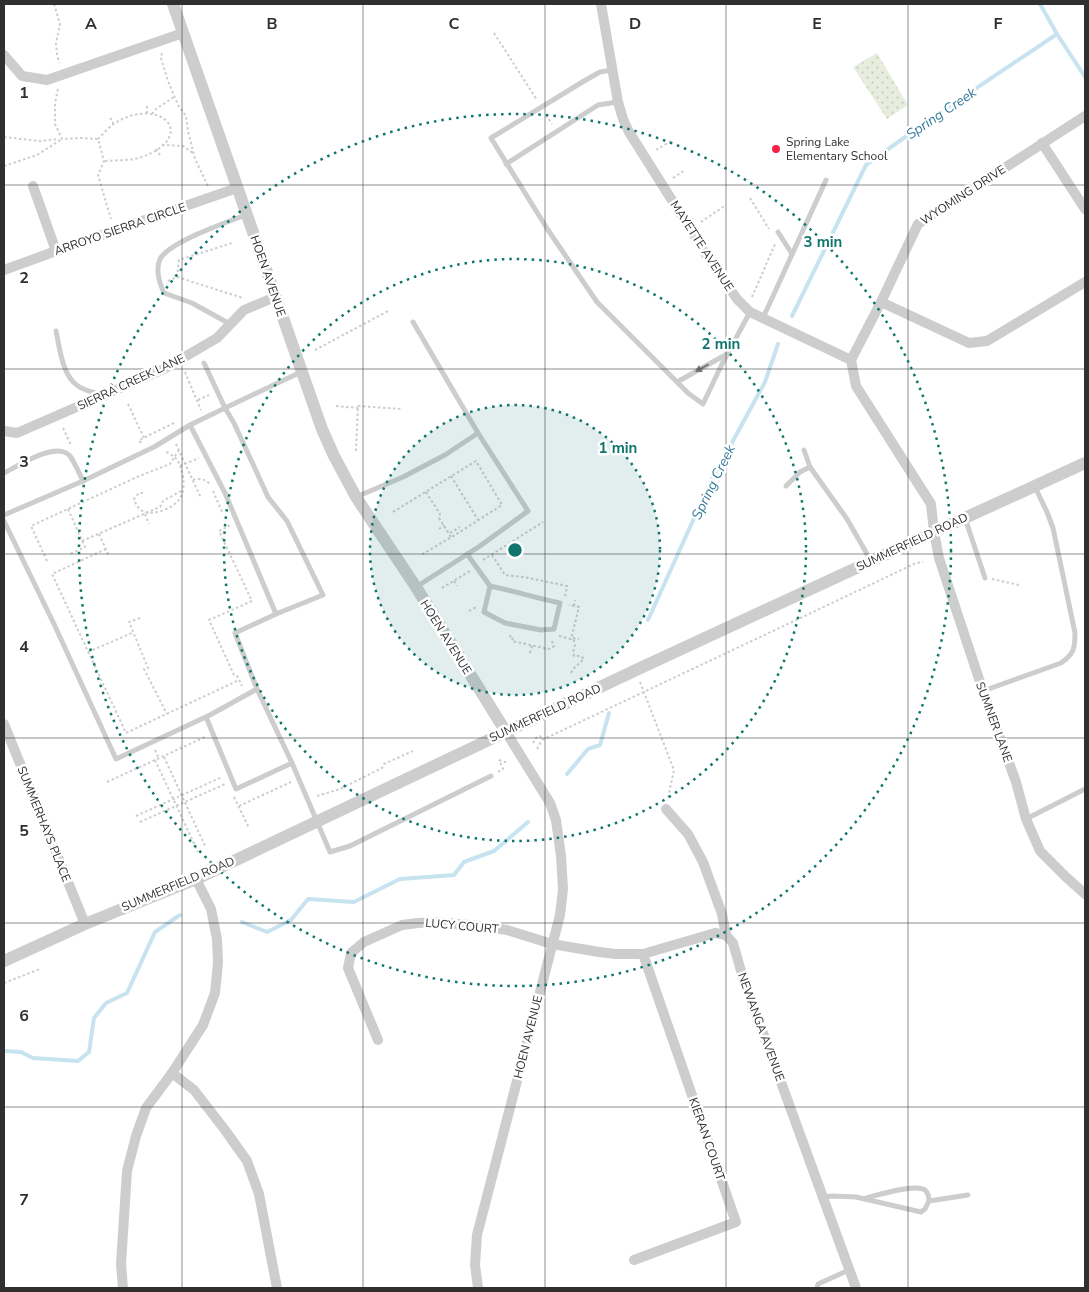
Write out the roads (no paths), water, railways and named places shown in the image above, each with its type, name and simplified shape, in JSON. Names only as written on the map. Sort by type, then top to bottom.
[{"type":"street","name":"HOEN AVENUE","points":[[173,4],[322,429],[334,456],[356,497],[416,587],[550,803],[556,820],[564,889],[560,915],[477,1234],[475,1265],[478,1288]]},
{"type":"street","name":"MAYETTE AVENUE","points":[[601,4],[618,102],[623,119],[629,132],[730,291],[750,312],[851,360]]},
{"type":"street","points":[[4,55],[22,76],[47,80],[183,33]]},
{"type":"street","name":"WYOMING DRIVE","points":[[851,360],[918,224],[1085,116]]},
{"type":"street","points":[[1042,143],[1085,209]]},
{"type":"street","points":[[33,186],[56,251]]},
{"type":"street","name":"ARROYO SIERRA CIRCLE","points":[[4,270],[238,188]]},
{"type":"street","points":[[881,302],[969,343],[987,340],[1085,282]]},
{"type":"street","name":"SIERRA CREEK LANE","points":[[4,431],[17,434],[164,369],[217,338],[244,310],[275,297]]},
{"type":"street","points":[[851,360],[856,386],[931,504],[934,532]]},
{"type":"street","name":"SUMMERFIELD ROAD","points":[[4,961],[85,924],[196,879],[636,670],[1085,463]]},
{"type":"street","name":"SUMNER LANE","points":[[934,532],[939,558],[983,691],[1008,758],[1026,819],[1040,852],[1085,894]]},
{"type":"street","name":"SUMMERHAYS PLACE","points":[[4,724],[85,924]]},
{"type":"street","name":"NEWANGA AVENUE","points":[[666,809],[688,834],[703,862],[722,914],[726,935],[733,943],[743,978],[856,1288]]},
{"type":"street","points":[[122,1288],[121,1264],[127,1171],[136,1136],[146,1108],[172,1073],[203,1025],[215,993],[218,963],[217,939],[212,909],[196,879]]},
{"type":"street","name":"LUCY COURT","points":[[378,1040],[348,968],[351,953],[364,942],[402,925],[436,922],[507,930],[552,944]]},
{"type":"street","points":[[552,944],[599,952],[643,954],[715,933],[726,935]]},
{"type":"street","name":"KIERAN COURT","points":[[634,1260],[736,1222],[643,954]]},
{"type":"street","points":[[172,1073],[194,1090],[246,1161],[259,1194],[277,1288]]},
{"type":"lane","points":[[612,70],[600,72],[491,138],[548,230],[597,302],[688,393],[704,404],[750,312]]},
{"type":"lane","points":[[506,164],[598,105],[618,102]]},
{"type":"lane","points":[[762,318],[826,180]]},
{"type":"lane","points":[[230,324],[192,303],[164,293],[157,270],[160,258],[168,250],[200,232],[246,215]]},
{"type":"lane","points":[[778,232],[792,254]]},
{"type":"lane","points":[[413,322],[478,433],[528,511],[468,554],[416,587]]},
{"type":"lane","points":[[56,331],[70,380],[80,387],[104,396]]},
{"type":"lane","points":[[677,382],[728,354]]},
{"type":"lane","points":[[204,363],[268,497],[287,521],[323,595],[235,633],[257,690],[292,763],[330,852],[350,846],[491,776]]},
{"type":"lane","points":[[4,516],[154,447],[190,425],[302,372]]},
{"type":"lane","points":[[190,425],[225,493],[276,614]]},
{"type":"lane","points":[[356,497],[437,460],[478,433]]},
{"type":"lane","points":[[804,450],[810,467],[847,519],[871,561]]},
{"type":"lane","points":[[4,473],[39,455],[52,451],[62,451],[69,455],[83,481]]},
{"type":"lane","points":[[786,486],[800,472],[810,467]]},
{"type":"lane","points":[[983,691],[1061,663],[1070,656],[1075,646],[1075,633],[1053,528],[1034,486]]},
{"type":"lane","points":[[964,518],[985,578]]},
{"type":"lane","points":[[4,521],[116,759],[206,717],[257,690]]},
{"type":"lane","points":[[468,554],[490,586],[560,603],[554,629],[541,630],[505,623],[484,612],[490,586]]},
{"type":"lane","points":[[206,717],[236,789],[292,763]]},
{"type":"lane","points":[[1026,819],[1085,789]]},
{"type":"lane","points":[[823,1198],[833,1196],[864,1199],[921,1212],[929,1201],[929,1195],[925,1190],[915,1188],[864,1199]]},
{"type":"lane","points":[[929,1201],[968,1195]]},
{"type":"lane","points":[[817,1288],[818,1284],[849,1270]]},
{"type":"waterway","name":"Spring Creek","points":[[792,316],[866,165],[926,122],[1057,34],[1040,4]]},
{"type":"waterway","name":"Spring Creek","points":[[1057,34],[1085,77]]},
{"type":"waterway","name":"Spring Creek","points":[[648,620],[710,483],[765,382],[778,344]]},
{"type":"waterway","name":"Spring Creek","points":[[567,774],[588,749],[600,745],[609,713]]},
{"type":"waterway","name":"Spring Creek","points":[[242,922],[267,932],[291,920],[308,899],[354,902],[400,879],[454,875],[464,862],[494,851],[528,822]]},
{"type":"waterway","name":"Spring Creek","points":[[4,1051],[21,1052],[33,1058],[78,1061],[89,1052],[94,1018],[106,1003],[127,993],[155,932],[180,915]]},
{"type":"place","name":"Spring Lake Elementary School","points":[[776,149]]}]
